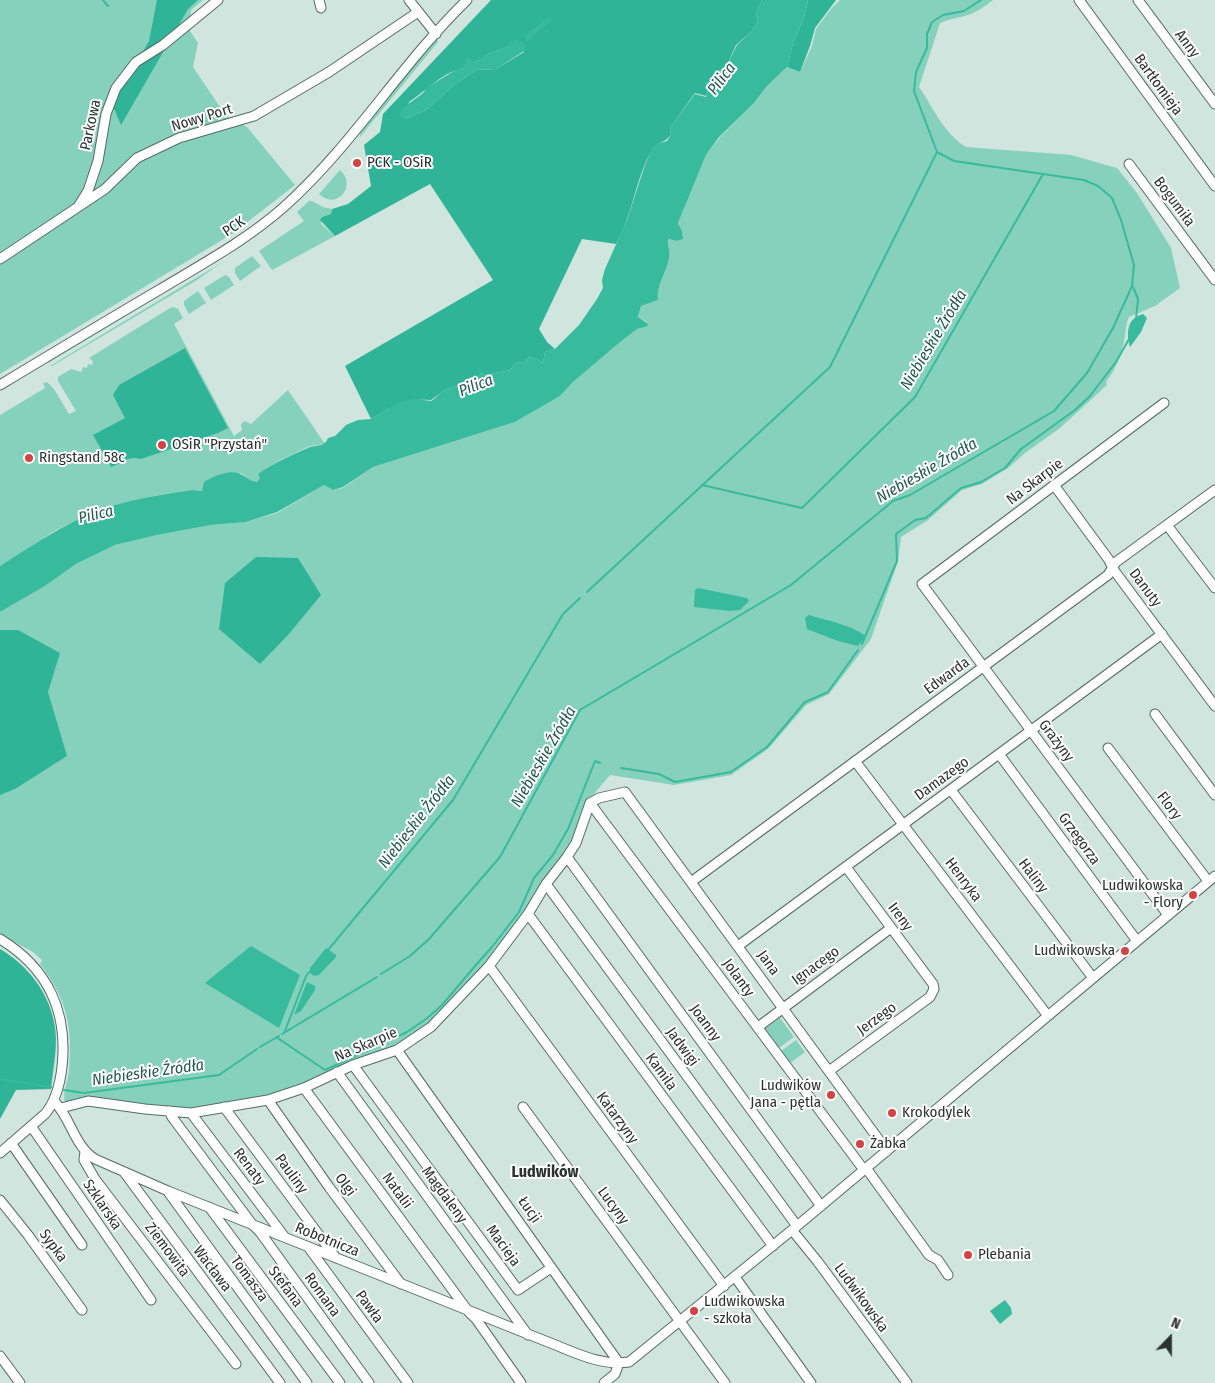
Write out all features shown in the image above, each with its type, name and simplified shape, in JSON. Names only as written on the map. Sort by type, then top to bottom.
[{"type":"street","name":"Parkowa","points":[[75,211],[88,190],[98,161],[106,114],[116,88],[136,62],[163,45],[218,0]]},
{"type":"street","points":[[409,0],[436,34],[467,0]]},
{"type":"street","name":"Bartłomieja","points":[[1078,0],[1215,186]]},
{"type":"street","name":"Anny","points":[[1138,0],[1215,104]]},
{"type":"street","name":"Nowy Port","points":[[0,259],[75,211],[105,189],[137,158],[179,138],[254,116],[329,72],[418,12]]},
{"type":"street","name":"PCK","points":[[0,385],[202,265],[264,223],[298,194],[327,164],[436,34]]},
{"type":"street","name":"Bogumiła","points":[[1129,164],[1215,280]]},
{"type":"street","name":"Na Skarpie","points":[[922,584],[1164,403]]},
{"type":"street","name":"Danuty","points":[[1054,485],[1109,560],[1113,569],[1215,706]]},
{"type":"street","name":"Edwarda","points":[[691,882],[1108,575],[1116,562],[1215,490]]},
{"type":"street","points":[[1168,525],[1215,588]]},
{"type":"street","name":"Grażyny","points":[[922,584],[1168,915]]},
{"type":"street","name":"Damazego","points":[[738,946],[1162,634]]},
{"type":"street","points":[[1155,714],[1215,795]]},
{"type":"street","name":"Flory","points":[[1108,748],[1212,879]]},
{"type":"street","name":"Grzegorza","points":[[999,754],[1137,941]]},
{"type":"street","name":"Henryka","points":[[855,761],[1048,1016]]},
{"type":"street","name":"Haliny","points":[[951,790],[1093,978]]},
{"type":"street","name":"Jana","points":[[590,802],[625,792],[887,1151]]},
{"type":"street","name":"Na Skarpie","points":[[57,1105],[88,1102],[191,1113],[268,1100],[304,1088],[353,1065],[397,1050],[431,1027],[489,966],[528,914],[546,884],[567,858],[576,842],[590,802]]},
{"type":"street","name":"Jolanty","points":[[590,802],[865,1169]]},
{"type":"street","name":"Joanny","points":[[567,858],[821,1206]]},
{"type":"street","name":"Ireny","points":[[846,867],[933,984]]},
{"type":"street","points":[[604,1383],[615,1374],[619,1363],[629,1362],[636,1357],[724,1286],[1212,879]]},
{"type":"street","name":"Jadwigi","points":[[546,884],[794,1228]]},
{"type":"street","name":"Kamila","points":[[528,914],[773,1246]]},
{"type":"street","name":"Ignacego","points":[[758,1027],[892,928]]},
{"type":"street","points":[[0,940],[23,955],[36,969],[51,991],[61,1022],[63,1047],[57,1105],[0,1153]]},
{"type":"street","name":"Katarzyny","points":[[489,966],[724,1286]]},
{"type":"street","name":"Jerzego","points":[[829,1071],[930,997],[934,988],[933,984]]},
{"type":"street","name":"Łucji","points":[[397,1050],[619,1363]]},
{"type":"street","name":"Macieja","points":[[353,1065],[518,1290],[551,1268]]},
{"type":"street","name":"Magdaleny","points":[[337,1072],[528,1335]]},
{"type":"street","name":"Natalii","points":[[304,1088],[468,1311],[476,1319],[521,1383]]},
{"type":"street","name":"Olgi","points":[[268,1100],[329,1187],[402,1285]]},
{"type":"street","name":"Robotnicza","points":[[57,1105],[85,1151],[95,1159],[168,1191],[528,1335],[596,1360],[619,1363]]},
{"type":"street","name":"Pauliny","points":[[224,1107],[336,1258]]},
{"type":"street","name":"Lucyny","points":[[523,1107],[725,1383]]},
{"type":"street","name":"Romana","points":[[169,1111],[172,1118],[260,1232],[369,1383]]},
{"type":"street","name":"Renaty","points":[[191,1113],[285,1238]]},
{"type":"street","name":"Szklarska","points":[[31,1126],[151,1300]]},
{"type":"street","points":[[11,1143],[82,1245]]},
{"type":"street","name":"Ziemowita","points":[[85,1151],[84,1160],[95,1179],[236,1364]]},
{"type":"street","points":[[865,1169],[930,1255],[938,1260],[948,1274]]},
{"type":"street","name":"Wacława","points":[[124,1171],[280,1383]]},
{"type":"street","name":"Tomasza","points":[[168,1191],[306,1383]]},
{"type":"street","name":"Sypka","points":[[0,1200],[28,1235],[82,1310]]},
{"type":"street","name":"Stefana","points":[[208,1207],[340,1383]]},
{"type":"street","name":"Ludwikowska","points":[[794,1228],[907,1383]]},
{"type":"street","name":"Pawła","points":[[309,1247],[408,1383]]},
{"type":"street","points":[[734,1277],[811,1383]]},
{"type":"street","points":[[0,1356],[20,1383]]},
{"type":"shaded area","points":[[0,0],[203,0],[191,10],[190,31],[198,43],[193,67],[226,116],[247,127],[295,185],[232,234],[0,374]]},
{"type":"shaded area","points":[[157,0],[198,0],[188,9],[121,125],[112,104],[149,41]]},
{"type":"shaded area","points":[[491,0],[762,0],[756,14],[758,21],[752,31],[736,45],[727,65],[706,83],[708,89],[706,96],[695,93],[670,129],[671,135],[655,146],[651,152],[640,177],[626,222],[616,244],[582,239],[539,329],[547,342],[555,349],[545,352],[543,363],[529,357],[524,363],[517,362],[510,370],[486,375],[481,373],[474,381],[445,390],[431,400],[406,401],[371,419],[345,366],[493,280],[430,184],[335,236],[320,220],[322,217],[331,214],[332,209],[348,204],[371,186],[364,145],[380,132],[383,114]],"holes":[[[519,43],[524,52],[496,69],[476,70],[455,84],[426,110],[405,119],[409,102],[450,73],[465,68],[466,64],[471,61],[481,60],[490,53]]]},
{"type":"shaded area","points":[[808,0],[836,0],[815,28],[800,72],[787,67]]},
{"type":"shaded area","points":[[840,0],[993,0],[971,14],[940,23],[919,87],[945,128],[958,142],[966,147],[1071,155],[1117,168],[1137,193],[1171,248],[1180,288],[1155,306],[1129,317],[1121,352],[1115,368],[1106,382],[1107,385],[1060,428],[1025,453],[1008,468],[982,484],[962,490],[928,520],[901,537],[898,561],[871,639],[829,694],[806,705],[768,749],[731,775],[674,785],[610,775],[588,801],[574,842],[525,913],[485,966],[420,1032],[302,1086],[265,1098],[191,1110],[65,1102],[70,1041],[69,1028],[62,1002],[40,964],[42,960],[33,952],[0,934],[0,612],[45,586],[76,564],[115,545],[211,525],[246,522],[277,513],[324,485],[333,490],[343,488],[373,467],[515,422],[560,396],[573,382],[619,343],[637,329],[647,326],[647,322],[638,317],[641,306],[658,300],[660,284],[668,263],[668,239],[677,241],[683,239],[678,223],[706,155],[720,137],[754,103],[766,87],[787,67],[800,72],[812,46],[816,29]]},
{"type":"shaded area","points":[[437,38],[438,42],[359,138],[369,122],[368,120]]},
{"type":"shaded area","points":[[340,170],[345,176],[346,189],[338,198],[326,199],[319,194]]},
{"type":"shaded area","points":[[309,201],[332,209],[331,214],[322,217],[321,224],[335,236],[272,270],[259,251],[304,221],[297,212]]},
{"type":"shaded area","points":[[245,244],[48,363],[49,361]]},
{"type":"shaded area","points":[[252,256],[261,266],[240,281],[235,273],[235,268]]},
{"type":"shaded area","points":[[221,263],[197,280],[50,366]]},
{"type":"shaded area","points":[[225,275],[229,277],[234,285],[211,300],[204,288]]},
{"type":"shaded area","points":[[198,291],[206,303],[189,314],[184,301]]},
{"type":"shaded area","name":"OSiR \"Przystań\"","points":[[173,307],[178,309],[183,318],[174,324],[234,436],[242,430],[241,424],[245,421],[251,424],[288,390],[325,444],[310,446],[280,460],[267,468],[257,482],[251,481],[241,473],[202,491],[192,490],[153,496],[105,508],[56,530],[0,566],[0,415],[45,388],[43,383],[47,382],[54,389],[69,414],[76,411],[58,381],[58,377],[71,369],[81,372],[83,367],[87,368],[88,364],[92,365],[93,361],[89,358]]},
{"type":"shaded area","points":[[185,348],[228,428],[141,459],[129,459],[111,467],[93,435],[125,418],[113,395],[119,385]]},
{"type":"shaded area","points":[[256,557],[298,558],[321,595],[288,635],[260,664],[219,629],[225,583]]},
{"type":"shaded area","points":[[0,630],[18,630],[60,653],[48,692],[67,756],[15,789],[0,795]]},
{"type":"shaded area","points":[[0,949],[19,963],[41,989],[51,1011],[56,1038],[51,1089],[16,1090],[0,1119]]},
{"type":"shaded area","points":[[780,1018],[794,1037],[779,1048],[765,1029]]},
{"type":"shaded area","points":[[796,1040],[805,1052],[790,1063],[781,1051]]},
{"type":"water","name":"Pilica","points":[[762,0],[808,0],[787,67],[719,137],[706,155],[678,223],[683,239],[677,241],[668,239],[668,263],[660,284],[658,300],[641,306],[638,317],[647,323],[648,326],[637,329],[619,343],[573,382],[560,396],[515,422],[373,467],[343,487],[333,490],[324,485],[277,512],[246,522],[211,525],[115,545],[76,564],[45,586],[0,612],[0,566],[54,532],[97,511],[152,496],[192,490],[202,491],[204,482],[218,475],[233,472],[257,482],[260,478],[258,474],[276,463],[308,448],[322,445],[328,438],[335,436],[346,425],[358,420],[371,419],[401,401],[416,399],[431,401],[445,390],[474,381],[481,373],[486,375],[510,370],[517,362],[524,363],[529,357],[543,363],[545,352],[555,349],[579,325],[603,288],[602,280],[605,269],[627,220],[651,151],[657,144],[667,141],[671,135],[670,129],[695,94],[706,97],[708,89],[706,83],[727,65],[737,45],[752,31],[758,21],[756,14]]},
{"type":"water","points":[[553,17],[549,23],[527,41],[525,37],[527,34],[546,19]]},
{"type":"water","points":[[515,40],[524,43],[524,51],[496,69],[476,70],[455,84],[426,110],[405,119],[400,117],[404,107],[422,94],[428,87],[457,69],[465,68],[466,64],[464,61],[467,56],[474,62],[481,60],[490,53],[507,47],[510,42]]},
{"type":"water","points":[[1143,314],[1147,318],[1141,332],[1130,347],[1129,327],[1134,319]]},
{"type":"water","points":[[698,588],[747,598],[749,601],[740,610],[730,611],[694,607],[695,590]]},
{"type":"water","points":[[809,615],[845,626],[866,636],[858,646],[838,641],[807,629],[805,618]]},
{"type":"water","points":[[251,946],[300,975],[279,1028],[205,983]]},
{"type":"water","points":[[326,948],[336,957],[319,975],[314,976],[310,973],[310,968]]},
{"type":"water","points":[[307,982],[315,986],[315,990],[301,1011],[294,1015]]},
{"type":"water","points":[[1005,1300],[1011,1308],[1012,1314],[1000,1324],[990,1311]]},
{"type":"waterway","points":[[103,0],[108,6]]},
{"type":"waterway","name":"Niebieskie Źródła","points":[[381,974],[410,956],[429,939],[500,857],[580,710],[791,585],[893,501],[910,495],[1054,411],[1087,373],[1113,328],[1132,286],[1134,265],[1121,220],[1112,198],[1098,186],[1084,180],[954,161],[937,152],[914,91],[916,72],[927,48],[927,34],[932,22],[943,15],[964,11],[981,0]]},
{"type":"waterway","name":"Niebieskie Żródła","points":[[587,592],[830,367],[937,152]]},
{"type":"waterway","name":"Niebieskie Żródła","points":[[702,485],[802,508],[915,397],[1043,174]]},
{"type":"waterway","points":[[1133,287],[1138,299],[1136,319]]},
{"type":"waterway","points":[[862,644],[897,561],[896,534],[915,520],[926,518],[961,488],[981,482],[1005,468],[1021,449],[1075,410],[1090,396],[1116,362],[1129,339]]},
{"type":"waterway","name":"Niebieskie Żródła","points":[[328,950],[453,800],[563,614],[580,598]]},
{"type":"waterway","points":[[621,768],[659,774],[675,782],[731,772],[767,747],[805,702],[828,692],[858,650]]},
{"type":"waterway","points":[[276,1037],[325,1070],[407,1032],[426,1019],[442,1005],[492,947],[519,912],[534,878],[553,855],[568,829],[595,761],[600,763]]},
{"type":"waterway","name":"Niebieskie Żródła","points":[[285,1031],[306,976],[310,971]]},
{"type":"waterway","name":"Niebieskie Źródła","points":[[282,1034],[377,977]]},
{"type":"waterway","name":"Niebieskie Źródła","points":[[260,1047],[279,1036]]},
{"type":"waterway","name":"Niebieskie Źródła","points":[[64,1090],[84,1093],[219,1075],[257,1049]]},
{"type":"waterway","name":"Niebieskie Źródła","points":[[0,1079],[51,1087]]},
{"type":"place","name":"PCK - OSiR","points":[[357,163]]},
{"type":"place","name":"OSiR \"Przystań\"","points":[[162,445]]},
{"type":"place","name":"Ringstand 58c","points":[[29,458]]},
{"type":"place","name":"Ludwikowska - Flory","points":[[1193,895]]},
{"type":"place","name":"Ludwikowska","points":[[1125,951]]},
{"type":"place","name":"Ludwików Jana - pętla","points":[[831,1095]]},
{"type":"place","name":"Krokodylek","points":[[892,1113]]},
{"type":"place","name":"Żabka","points":[[860,1144]]},
{"type":"place","name":"Plebania","points":[[968,1255]]},
{"type":"place","name":"Ludwikowska - szkoła","points":[[694,1311]]},
{"type":"district","name":"Ludwików","points":[[545,1173]]}]
